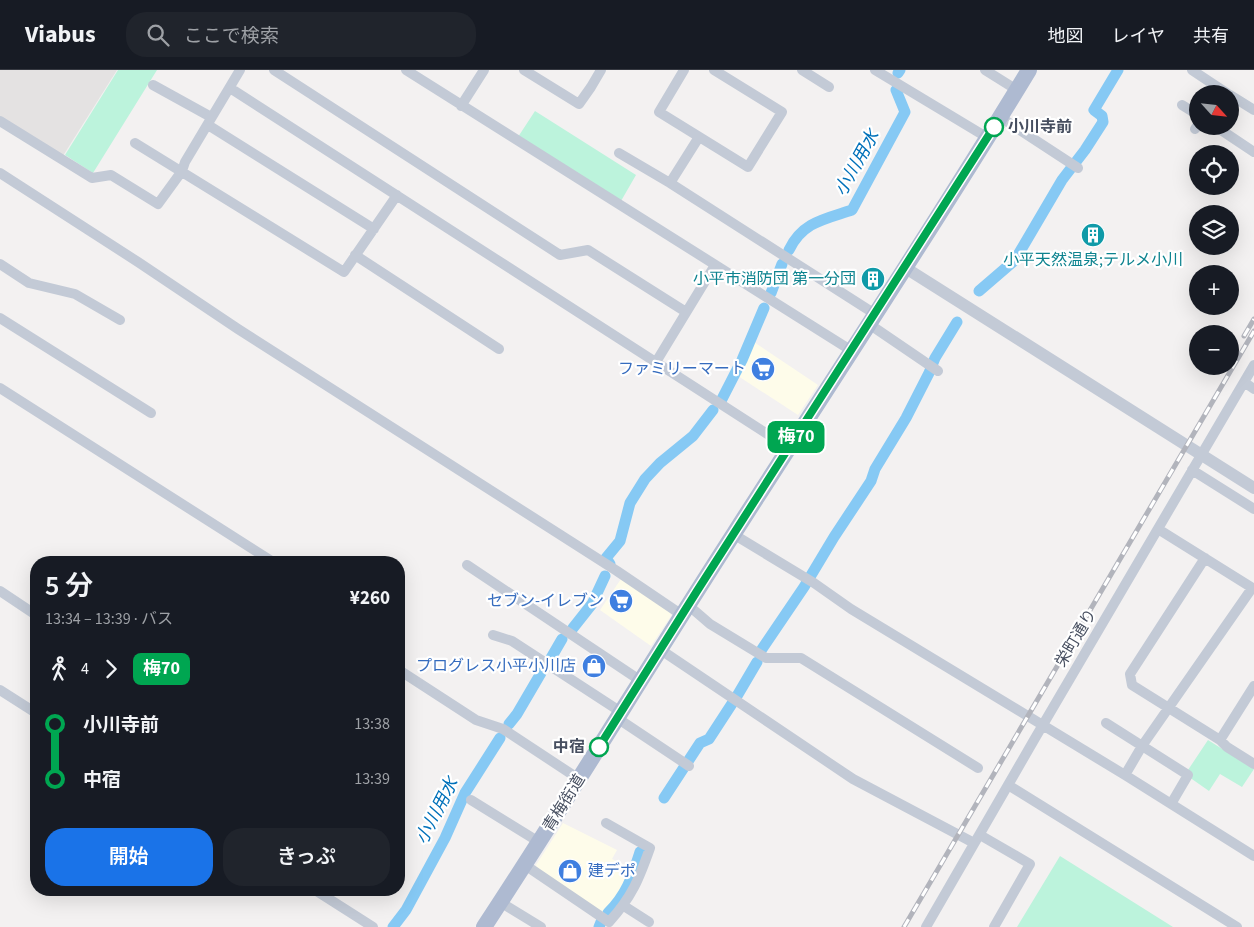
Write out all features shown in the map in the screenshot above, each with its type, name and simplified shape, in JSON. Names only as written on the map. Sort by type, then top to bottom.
[{"type":"main road","name":"青梅街道","points":[[484,927],[733,534],[988,138],[1029,70]]},
{"type":"street","points":[[0,121],[92,178],[111,175],[158,204],[182,171],[185,162],[240,70]]},
{"type":"street","points":[[274,70],[560,255],[588,250],[686,312]]},
{"type":"street","points":[[406,70],[852,351]]},
{"type":"street","points":[[461,106],[484,70]]},
{"type":"street","points":[[524,70],[579,104],[601,70]]},
{"type":"street","points":[[680,72],[659,112],[748,167],[782,112],[714,70]]},
{"type":"street","points":[[802,70],[829,87]]},
{"type":"street","points":[[875,70],[988,138]]},
{"type":"street","points":[[985,70],[1017,90]]},
{"type":"street","points":[[1192,70],[1213,85]]},
{"type":"street","points":[[153,85],[374,229]]},
{"type":"street","points":[[230,88],[789,448]]},
{"type":"street","points":[[1239,102],[1254,110]]},
{"type":"street","points":[[1182,105],[1189,109]]},
{"type":"street","points":[[1000,117],[1074,166]]},
{"type":"street","points":[[1228,135],[1254,152]]},
{"type":"street","points":[[670,183],[699,137]]},
{"type":"street","points":[[135,143],[344,272],[397,195]]},
{"type":"street","points":[[619,153],[670,183],[872,319],[938,371]]},
{"type":"street","points":[[0,173],[238,329],[617,570],[766,658],[801,658],[978,768]]},
{"type":"street","points":[[355,255],[499,349]]},
{"type":"street","points":[[0,264],[29,283],[76,294],[120,320]]},
{"type":"street","points":[[656,362],[715,265]]},
{"type":"street","points":[[904,267],[1254,488]]},
{"type":"street","points":[[0,318],[151,413]]},
{"type":"street","name":"栄町通り","points":[[926,927],[1042,725],[1254,365]]},
{"type":"street","points":[[1244,382],[1254,389]]},
{"type":"street","points":[[0,388],[264,556]]},
{"type":"street","points":[[1192,470],[1254,509]]},
{"type":"street","points":[[1125,775],[1168,708],[1253,588],[1158,529]]},
{"type":"street","points":[[733,534],[803,576],[851,609],[1125,775],[1254,856]]},
{"type":"street","points":[[1205,558],[1130,674],[1132,685],[1220,740],[1227,747],[1254,764]]},
{"type":"street","points":[[467,565],[641,681]]},
{"type":"street","points":[[0,591],[30,611]]},
{"type":"street","points":[[493,635],[512,641],[686,764]]},
{"type":"street","points":[[661,650],[853,778],[1030,864],[994,927]]},
{"type":"street","points":[[405,674],[476,720],[503,729],[579,779]]},
{"type":"street","points":[[1220,740],[1254,686]]},
{"type":"street","points":[[0,690],[30,709]]},
{"type":"street","points":[[1106,723],[1188,775],[1171,804]]},
{"type":"street","points":[[1008,786],[1237,927]]},
{"type":"street","points":[[471,800],[539,842]]},
{"type":"street","points":[[525,865],[609,922],[624,906],[637,883],[650,848],[606,823]]},
{"type":"street","points":[[324,896],[373,927]]},
{"type":"street","points":[[500,902],[541,927]]},
{"type":"street","points":[[624,906],[649,922]]},
{"type":"shaded area","points":[[0,70],[117,70],[61,159],[0,121]]},
{"type":"shaded area","points":[[754,342],[818,385],[798,415],[738,376]]},
{"type":"shaded area","points":[[621,579],[670,611],[671,616],[651,646],[600,610]]},
{"type":"shaded area","points":[[563,823],[617,850],[612,859],[632,869],[628,881],[618,898],[605,914],[538,872],[536,865]]},
{"type":"green space","points":[[118,70],[157,70],[93,173],[65,155]]},
{"type":"green space","points":[[535,111],[636,175],[621,201],[518,137]]},
{"type":"green space","points":[[1208,740],[1254,769],[1242,787],[1220,774],[1209,791],[1189,777],[1188,770]]},
{"type":"green space","points":[[1060,856],[1173,927],[1017,927]]},
{"type":"waterway","points":[[979,291],[1015,260],[1062,180],[1103,122],[1102,116],[1094,110],[1118,70]]},
{"type":"waterway","name":"小川用水","points":[[789,250],[794,241],[808,227],[824,219],[852,210],[905,112],[896,90]]},
{"type":"waterway","name":"小川用水","points":[[771,293],[782,264]]},
{"type":"waterway","name":"小川用水","points":[[722,399],[742,360],[764,308]]},
{"type":"waterway","points":[[762,649],[871,481],[875,469],[906,418],[935,358],[957,322]]},
{"type":"waterway","name":"小川用水","points":[[610,564],[606,558],[620,541],[630,503],[645,479],[660,463],[693,436],[713,410]]},
{"type":"waterway","name":"小川用水","points":[[573,628],[592,604],[605,576]]},
{"type":"waterway","name":"小川用水","points":[[551,658],[562,639]]},
{"type":"waterway","points":[[664,798],[700,743],[709,739],[757,662]]},
{"type":"waterway","name":"小川用水","points":[[509,724],[541,673]]},
{"type":"waterway","name":"小川用水","points":[[393,927],[406,910],[445,838],[465,793],[500,738]]},
{"type":"waterway","points":[[608,913],[624,892],[640,852]]},
{"type":"waterway","points":[[599,927],[601,922]]},
{"type":"railway","points":[[1244,336],[1254,319]]},
{"type":"railway","points":[[904,927],[1254,331]]},
{"type":"bus line","name":"梅70","points":[[599,747],[994,127]]},
{"type":"place","name":"小川寺前","points":[[994,127]]},
{"type":"place","name":"小平天然温泉;テルメ小川","points":[[1093,235]]},
{"type":"place","name":"小平市消防団 第一分団","points":[[873,279]]},
{"type":"place","name":"ファミリーマート","points":[[763,369]]},
{"type":"place","name":"セブン-イレブン","points":[[621,601]]},
{"type":"place","name":"プログレス小平小川店","points":[[594,666]]},
{"type":"place","name":"中宿","points":[[599,747]]},
{"type":"place","name":"建デポ","points":[[570,871]]}]
